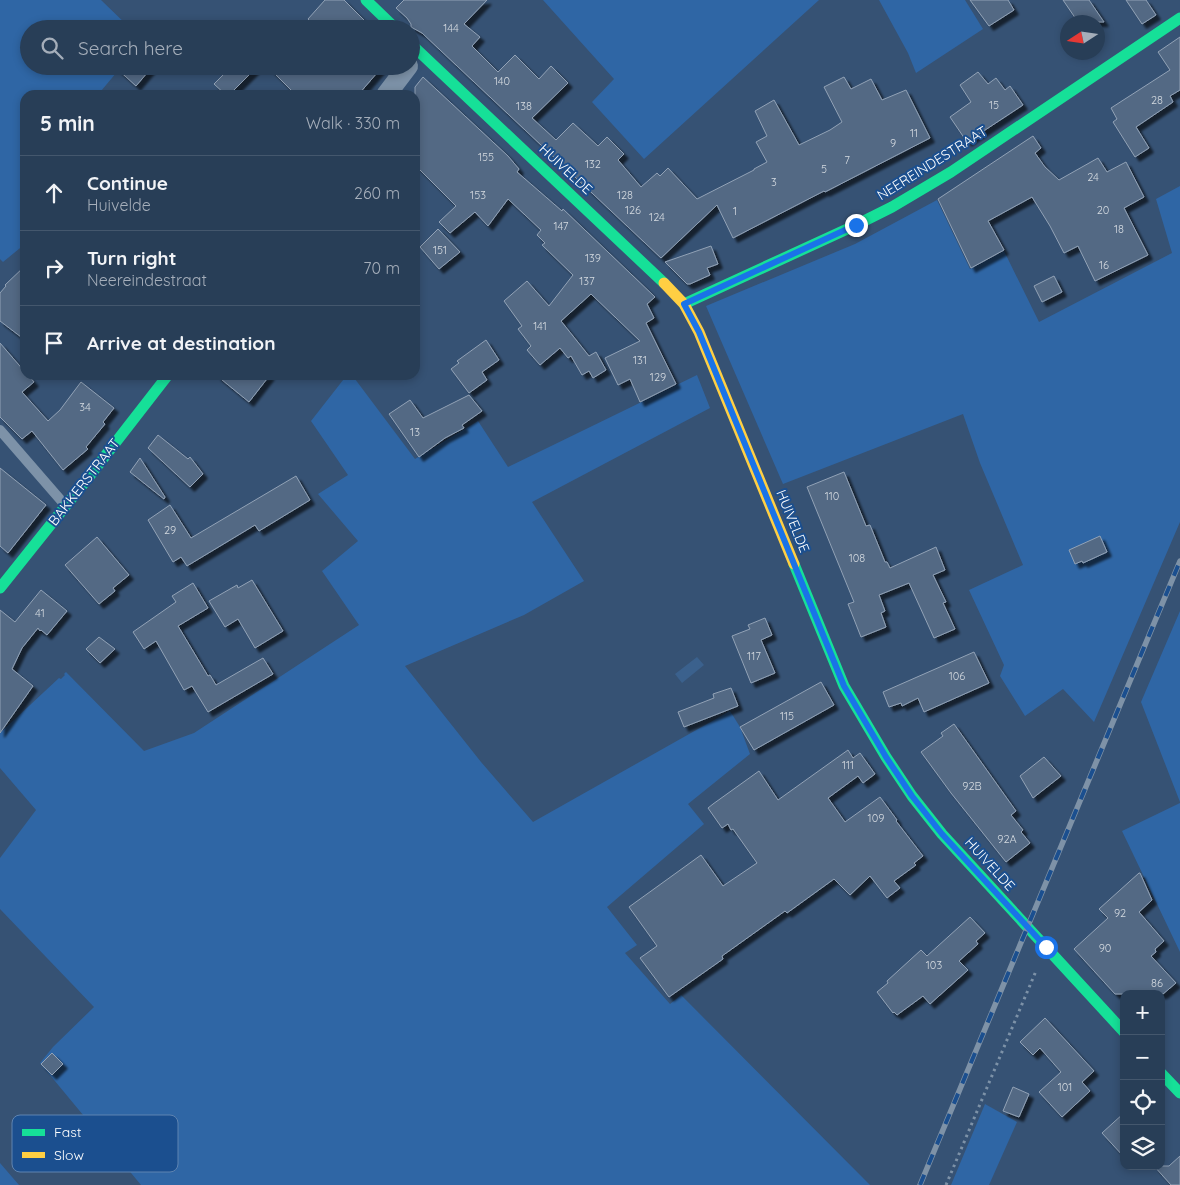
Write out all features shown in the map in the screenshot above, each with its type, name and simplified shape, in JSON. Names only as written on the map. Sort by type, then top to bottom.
[{"type":"street","points":[[366,0],[387,20]]},
{"type":"street","name":"NEEREINDESTRAAT","points":[[684,304],[892,207],[951,172],[1180,18]]},
{"type":"street","name":"HUIVELDE","points":[[420,61],[467,95],[653,272],[684,304],[699,332],[844,686],[886,757],[942,834],[1120,1028]]},
{"type":"street","points":[[389,90],[400,75]]},
{"type":"street","name":"BAKKERSTRAAT","points":[[0,588],[164,380]]},
{"type":"street","points":[[1165,1077],[1180,1094]]},
{"type":"lane","points":[[376,9],[384,0]]},
{"type":"lane","points":[[0,430],[66,506]]},
{"type":"path","points":[[946,1185],[1046,947]]},
{"type":"shaded area","points":[[0,0],[101,0],[122,20],[20,20],[20,75],[114,75],[102,90],[20,90],[20,248],[3,262],[0,259]]},
{"type":"shaded area","points":[[543,0],[819,0],[644,159],[592,102],[614,79]]},
{"type":"shaded area","points":[[879,0],[965,0],[983,29],[916,73],[908,53]]},
{"type":"shaded area","points":[[1180,186],[1180,522],[1094,722],[1063,689],[1025,716],[1000,676],[1004,665],[969,590],[1023,565],[980,463],[963,414],[783,484],[706,306],[855,244],[937,200],[970,269],[1004,251],[1039,322],[1172,253],[1156,199]]},
{"type":"shaded area","points":[[697,375],[710,408],[532,502],[584,581],[524,615],[405,666],[481,762],[533,822],[730,711],[740,727],[750,754],[688,804],[704,824],[607,907],[637,945],[625,953],[670,1004],[681,995],[870,1185],[141,1185],[130,1172],[178,1172],[178,1115],[83,1115],[40,1063],[53,1047],[94,1007],[0,909],[0,858],[36,810],[0,768],[0,733],[59,678],[61,679],[66,672],[144,751],[194,733],[359,625],[322,571],[358,541],[318,494],[348,475],[311,421],[343,380],[356,380],[415,459],[478,421],[508,467]]},
{"type":"shaded area","points":[[1180,611],[1180,802],[1141,702]]},
{"type":"shaded area","points":[[697,657],[704,665],[682,683],[675,674]]},
{"type":"shaded area","points":[[1180,803],[1180,952],[1122,831]]},
{"type":"shaded area","points":[[985,1104],[1017,1122],[989,1185],[951,1185]]},
{"type":"shaded area","points":[[0,1163],[19,1185],[0,1185]]},
{"type":"building","points":[[325,0],[344,0],[364,20],[309,20]]},
{"type":"building","points":[[404,0],[487,0],[464,24],[480,37],[472,46],[498,72],[515,55],[539,79],[551,66],[568,83],[532,118],[556,140],[573,123],[598,146],[607,137],[624,154],[618,160],[641,187],[657,173],[660,176],[668,168],[697,199],[767,162],[756,142],[767,136],[755,111],[774,100],[799,145],[830,130],[842,122],[824,87],[844,77],[851,89],[871,79],[882,100],[906,90],[930,138],[733,238],[717,205],[661,258],[420,32],[420,20],[408,20],[396,8]]},
{"type":"building","points":[[970,0],[1008,0],[1014,10],[989,26]]},
{"type":"building","points":[[1063,0],[1089,0],[1099,15],[1073,15]]},
{"type":"building","points":[[1126,0],[1146,0],[1156,15],[1142,24]]},
{"type":"building","points":[[1180,37],[1180,90],[1170,96],[1173,102],[1136,127],[1149,148],[1135,157],[1113,122],[1117,119],[1111,108],[1170,70],[1158,52]]},
{"type":"building","points":[[978,72],[988,84],[996,78],[1005,90],[1010,86],[1023,105],[967,142],[950,117],[971,102],[960,85]]},
{"type":"building","points":[[124,75],[145,75],[136,86]]},
{"type":"building","points":[[223,75],[249,75],[234,90],[221,90],[214,84]]},
{"type":"building","points":[[276,75],[375,75],[362,90],[291,90]]},
{"type":"building","points":[[423,77],[508,156],[519,169],[517,172],[562,211],[563,209],[655,297],[647,304],[654,318],[646,323],[676,384],[640,402],[630,379],[618,385],[605,358],[640,341],[591,294],[561,321],[589,356],[596,352],[606,370],[593,378],[589,371],[582,375],[571,356],[568,358],[560,348],[540,365],[527,350],[531,346],[518,329],[522,326],[504,301],[527,281],[549,306],[573,275],[542,245],[545,243],[537,235],[541,230],[508,199],[488,226],[475,212],[450,233],[439,222],[456,206],[420,170],[420,90],[415,90],[415,87]]},
{"type":"building","points":[[1033,136],[1041,148],[1035,153],[1045,167],[1059,180],[1098,158],[1107,172],[1126,162],[1144,197],[1124,208],[1148,255],[1095,281],[1078,246],[1064,253],[1032,197],[988,221],[1004,250],[971,268],[938,199]]},
{"type":"building","points":[[438,229],[460,252],[439,269],[420,247]]},
{"type":"building","points":[[711,246],[718,264],[707,268],[710,275],[690,284],[687,284],[665,262]]},
{"type":"building","points":[[20,271],[20,336],[0,321],[0,293],[5,285]]},
{"type":"building","points":[[1054,276],[1062,292],[1042,302],[1034,286]]},
{"type":"building","points":[[486,340],[499,360],[482,372],[487,380],[469,393],[451,369],[459,363],[457,361]]},
{"type":"building","points":[[0,343],[20,366],[20,380],[32,380],[34,382],[22,392],[48,421],[60,410],[81,382],[114,408],[103,422],[105,424],[86,447],[88,449],[63,470],[32,431],[22,439],[0,417]]},
{"type":"building","points":[[222,380],[266,380],[249,402]]},
{"type":"building","points":[[469,395],[482,411],[462,425],[464,428],[445,438],[419,457],[389,414],[410,400],[423,418]]},
{"type":"building","points":[[158,435],[188,459],[190,457],[203,474],[190,487],[148,448]]},
{"type":"building","points":[[140,458],[165,497],[164,499],[130,472]]},
{"type":"building","points":[[0,468],[46,505],[8,553],[0,546]]},
{"type":"building","points":[[844,472],[866,526],[870,525],[885,562],[887,562],[890,568],[936,547],[945,570],[933,575],[946,602],[943,603],[955,629],[934,638],[909,583],[879,595],[885,611],[881,613],[886,627],[861,637],[848,604],[854,602],[807,487]]},
{"type":"building","points":[[296,476],[310,500],[259,531],[255,525],[187,566],[181,557],[173,562],[148,520],[170,505],[191,538]]},
{"type":"building","points":[[1100,536],[1107,552],[1083,563],[1082,561],[1075,564],[1069,550]]},
{"type":"building","points":[[97,537],[129,575],[113,588],[115,591],[99,604],[65,565]]},
{"type":"building","points":[[252,580],[283,631],[255,648],[238,619],[225,627],[209,601],[237,585],[238,588]]},
{"type":"building","points":[[193,583],[208,608],[178,626],[208,676],[210,675],[216,685],[263,658],[273,674],[208,712],[192,686],[184,690],[156,641],[144,649],[133,632],[176,602],[172,596]]},
{"type":"building","points":[[41,590],[67,611],[47,635],[38,628],[22,648],[12,669],[33,686],[0,733],[0,610],[15,622]]},
{"type":"building","points":[[765,618],[772,635],[761,640],[775,673],[751,683],[732,636],[750,629],[748,625]]},
{"type":"building","points":[[99,637],[115,649],[100,663],[86,649]]},
{"type":"building","points":[[974,652],[989,683],[924,712],[918,698],[902,706],[901,703],[889,707],[883,692]]},
{"type":"building","points":[[821,682],[834,705],[754,750],[740,727]]},
{"type":"building","points":[[731,688],[738,706],[684,727],[678,712],[714,698],[713,694]]},
{"type":"building","points":[[954,724],[1016,811],[1011,815],[1023,830],[1021,832],[1030,843],[1006,862],[921,752],[943,736],[941,733]]},
{"type":"building","points":[[848,750],[853,758],[860,753],[875,774],[863,783],[858,776],[828,798],[845,822],[880,797],[923,856],[914,863],[916,865],[894,881],[900,888],[887,898],[870,876],[850,895],[834,879],[722,956],[723,959],[669,997],[640,958],[657,946],[629,907],[701,855],[723,886],[757,863],[733,829],[731,830],[728,824],[722,828],[708,808],[759,771],[778,800]]},
{"type":"building","points":[[1044,757],[1061,776],[1033,798],[1020,776]]},
{"type":"building","points":[[1140,873],[1152,900],[1139,912],[1164,941],[1155,949],[1156,952],[1151,956],[1176,983],[1165,992],[1165,990],[1120,990],[1120,994],[1115,994],[1074,949],[1108,918],[1099,909]]},
{"type":"building","points":[[970,917],[985,933],[976,941],[978,944],[959,961],[968,970],[930,1004],[923,996],[897,1015],[893,1013],[877,992],[921,950],[927,956]]},
{"type":"building","points":[[1045,1018],[1094,1071],[1082,1082],[1090,1091],[1062,1117],[1039,1092],[1061,1072],[1040,1048],[1033,1055],[1020,1042]]},
{"type":"building","points":[[52,1053],[63,1064],[52,1075],[41,1064]]},
{"type":"building","points":[[1013,1087],[1029,1094],[1019,1117],[1003,1111]]},
{"type":"building","points":[[1120,1117],[1120,1153],[1102,1133]]},
{"type":"building","points":[[1180,1156],[1180,1185],[1171,1185],[1158,1170],[1165,1170],[1165,1166],[1169,1166]]},
{"type":"railway","points":[[920,1185],[1180,561]]},
{"type":"traffic: fast","points":[[366,0],[387,20]]},
{"type":"traffic: fast","points":[[684,304],[892,207],[951,172],[1180,18]]},
{"type":"traffic: fast","points":[[420,53],[664,283]]},
{"type":"traffic: fast","points":[[0,588],[164,380]]},
{"type":"traffic: fast","points":[[794,564],[844,686],[886,757],[912,796],[942,834],[1120,1028]]},
{"type":"traffic: fast","points":[[1165,1077],[1180,1093]]},
{"type":"traffic: slow","points":[[664,283],[684,304],[699,332],[794,564]]},
{"type":"route","points":[[856,225],[684,304],[699,332],[844,686],[886,757],[912,796],[973,869],[1046,947]]}]
